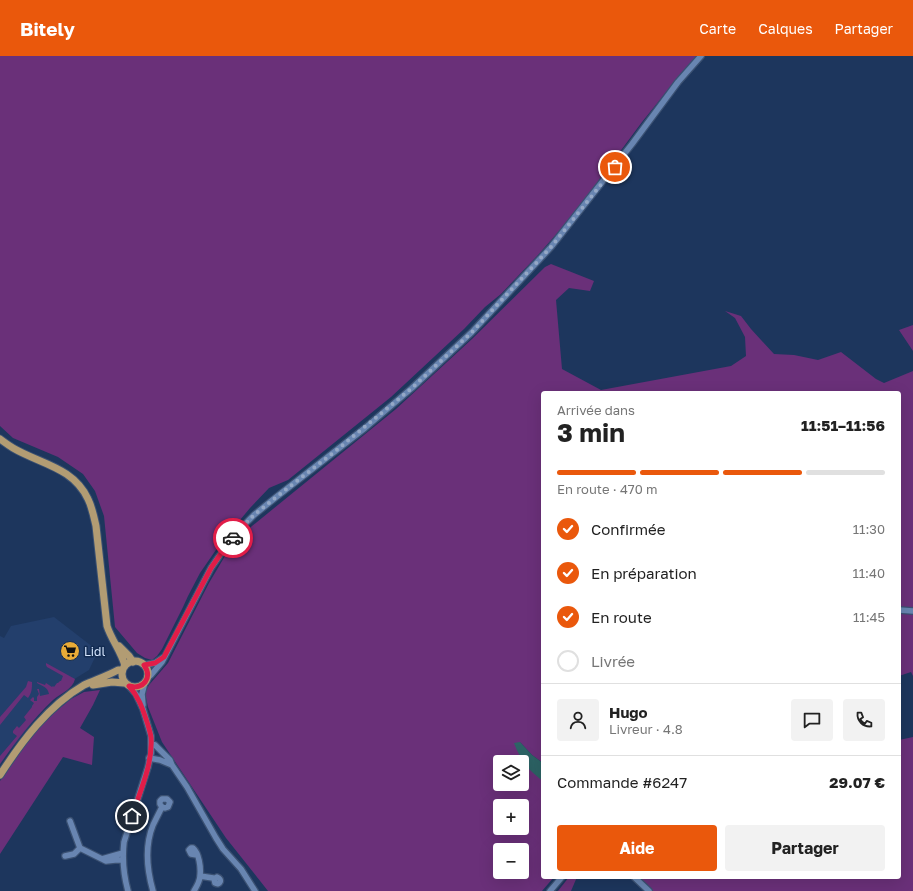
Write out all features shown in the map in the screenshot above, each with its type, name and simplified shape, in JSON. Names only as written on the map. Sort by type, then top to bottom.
[{"type":"main road","points":[[0,439],[13,448],[63,471],[74,479],[89,499],[96,526],[107,626],[123,658],[124,668],[122,676],[127,685]]},
{"type":"main road","points":[[116,644],[129,656],[133,662]]},
{"type":"main road","points":[[0,775],[16,751],[35,728],[51,710],[68,696],[85,685],[124,668],[133,662],[139,662],[144,665],[147,672],[146,680],[138,687],[134,688],[112,682],[94,685],[76,691]]},
{"type":"street","points":[[143,709],[142,694],[146,680],[157,668],[164,657],[211,568],[238,531],[254,515],[412,388],[472,332],[551,247],[632,144],[678,82],[701,56]]},
{"type":"street","points":[[901,610],[913,611]]},
{"type":"street","points":[[144,665],[155,663],[164,657]]},
{"type":"street","points":[[127,685],[136,694],[143,709],[151,736],[150,758],[128,830],[123,853],[122,860],[124,876],[128,891]]},
{"type":"street","points":[[151,744],[155,745],[170,760],[223,849],[241,869],[255,891]]},
{"type":"street","points":[[150,758],[172,765]]},
{"type":"street","points":[[153,891],[149,874],[148,852],[153,825],[162,807]]},
{"type":"street","points":[[70,821],[80,848],[106,861],[122,860]]},
{"type":"street","points":[[65,856],[74,854],[80,848]]},
{"type":"street","points":[[102,859],[123,853]]},
{"type":"street","points":[[194,891],[200,876],[200,863],[197,855]]},
{"type":"street","points":[[200,876],[214,879]]},
{"type":"street","points":[[550,891],[560,879]]},
{"type":"street","points":[[636,879],[648,891]]},
{"type":"shaded area","points":[[0,56],[697,56],[642,122],[573,215],[501,294],[485,307],[464,329],[391,397],[288,480],[269,488],[250,508],[220,544],[200,573],[162,649],[152,660],[137,653],[115,627],[104,516],[95,491],[83,474],[58,457],[13,438],[0,426]]},
{"type":"shaded area","points":[[551,264],[594,281],[590,291],[569,288],[556,300],[562,369],[601,390],[731,366],[746,356],[745,337],[735,318],[725,311],[741,316],[774,354],[794,355],[818,360],[841,352],[876,379],[884,383],[913,371],[913,676],[911,672],[901,675],[901,391],[541,391],[541,762],[532,755],[520,742],[528,755],[493,755],[493,791],[529,791],[529,757],[541,777],[541,879],[552,879],[542,891],[268,891],[226,838],[162,742],[148,707],[145,693],[149,685],[168,663],[209,583],[225,556],[241,535],[396,409],[472,339],[545,267]]},
{"type":"shaded area","points":[[913,325],[913,351],[899,330]]},
{"type":"shaded area","points":[[54,617],[98,651],[89,670],[56,693],[0,765],[0,636],[4,638],[11,626]]},
{"type":"shaded area","points":[[46,663],[75,679],[74,682],[72,686],[53,700],[39,715],[0,764],[0,756],[17,736],[13,733],[13,731],[17,726],[19,728],[26,720],[24,717],[34,703],[30,700],[33,697],[34,701],[37,701],[39,694],[37,689],[39,689],[40,696],[49,694],[46,688],[37,682],[45,685],[46,683],[54,687],[61,681],[63,676],[47,667]]},
{"type":"shaded area","points":[[28,681],[32,682],[32,690],[28,698],[24,695],[0,725],[0,717],[26,687]]},
{"type":"shaded area","points":[[100,690],[80,728],[94,737],[92,765],[63,757],[0,854],[0,781],[37,730],[54,713],[71,699],[84,692]]},
{"type":"shaded area","points":[[913,737],[913,891],[653,891],[640,879],[901,879],[901,740]]},
{"type":"shaded area","points":[[520,742],[532,755],[541,762],[541,779],[529,769],[529,755],[519,755],[514,743]]},
{"type":"shaded area","points":[[567,879],[576,879],[571,891],[558,891]]},
{"type":"way so far","points":[[233,538],[254,515],[365,428],[412,388],[472,332],[551,247],[615,167]]},
{"type":"place","name":"Lidl","points":[[70,651]]},
{"type":"route","points":[[132,816],[148,767],[151,736],[143,709],[136,694],[129,686],[134,688],[142,685],[148,675],[144,665],[155,663],[164,657],[211,568],[233,538]]}]
